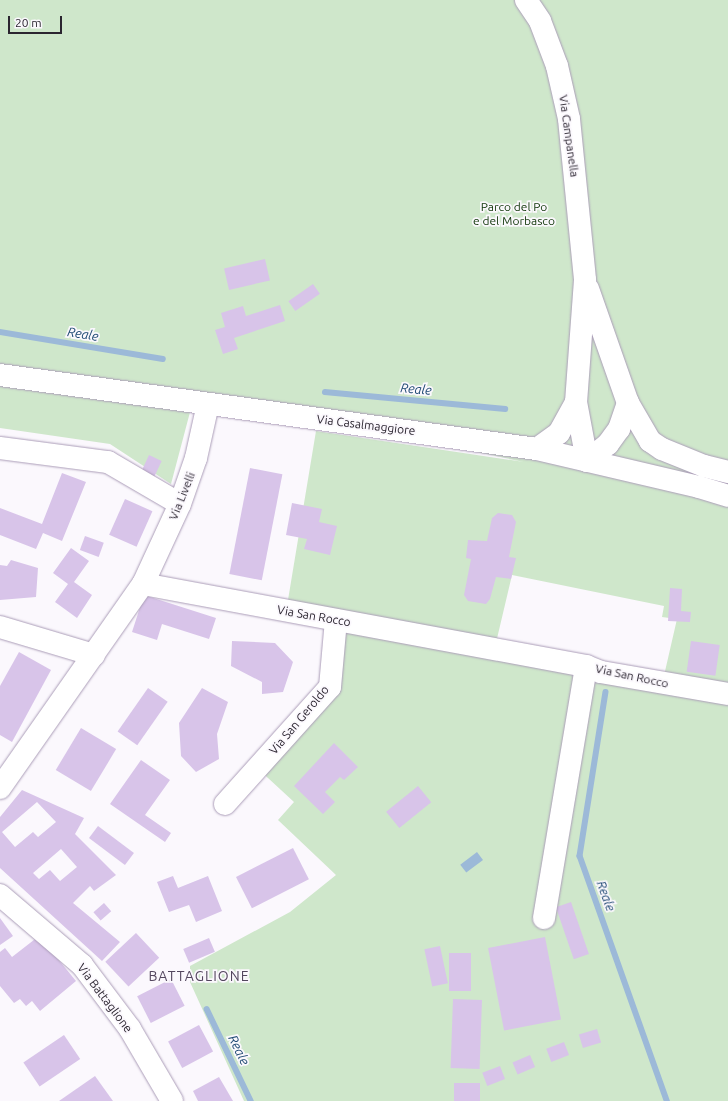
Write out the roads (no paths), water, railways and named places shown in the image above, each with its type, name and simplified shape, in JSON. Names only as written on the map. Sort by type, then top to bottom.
[{"type":"street","name":"Via Campanella","points":[[526,0],[540,20],[558,66],[569,119],[585,280],[576,402],[587,460]]},
{"type":"street","name":"Via Campanella","points":[[585,280],[628,403],[650,441],[697,463],[728,472]]},
{"type":"street","name":"Via Casalmaggiore","points":[[0,375],[537,449],[587,460],[728,496]]},
{"type":"street","name":"Via Campanella","points":[[537,449],[559,434],[576,402]]},
{"type":"street","points":[[587,460],[608,444],[619,429],[628,403]]},
{"type":"street","name":"Via Livelli","points":[[143,584],[180,504],[196,458],[208,404]]},
{"type":"street","points":[[0,448],[108,462],[180,504]]},
{"type":"street","points":[[0,788],[94,656],[143,584]]},
{"type":"street","name":"Via San Rocco","points":[[143,584],[586,666],[602,672],[728,694]]},
{"type":"street","name":"Via San Geroldo","points":[[225,804],[330,687],[336,620]]},
{"type":"street","points":[[0,627],[94,656]]},
{"type":"street","points":[[544,918],[586,666]]},
{"type":"street","name":"Via Battaglione","points":[[0,895],[82,965],[130,1029],[172,1101]]},
{"type":"water","points":[[477,852],[483,860],[466,873],[460,865]]},
{"type":"waterway","name":"Reale","points":[[0,332],[163,359]]},
{"type":"waterway","name":"Reale","points":[[325,392],[505,409]]},
{"type":"waterway","name":"Reale","points":[[606,692],[580,856],[667,1101]]},
{"type":"waterway","name":"Reale","points":[[207,1009],[251,1101]]},
{"type":"district","name":"BATTAGLIONE","points":[[199,976]]},
{"type":"park label","name":"Parco del Po e del Morbasco","points":[[514,214]]}]
